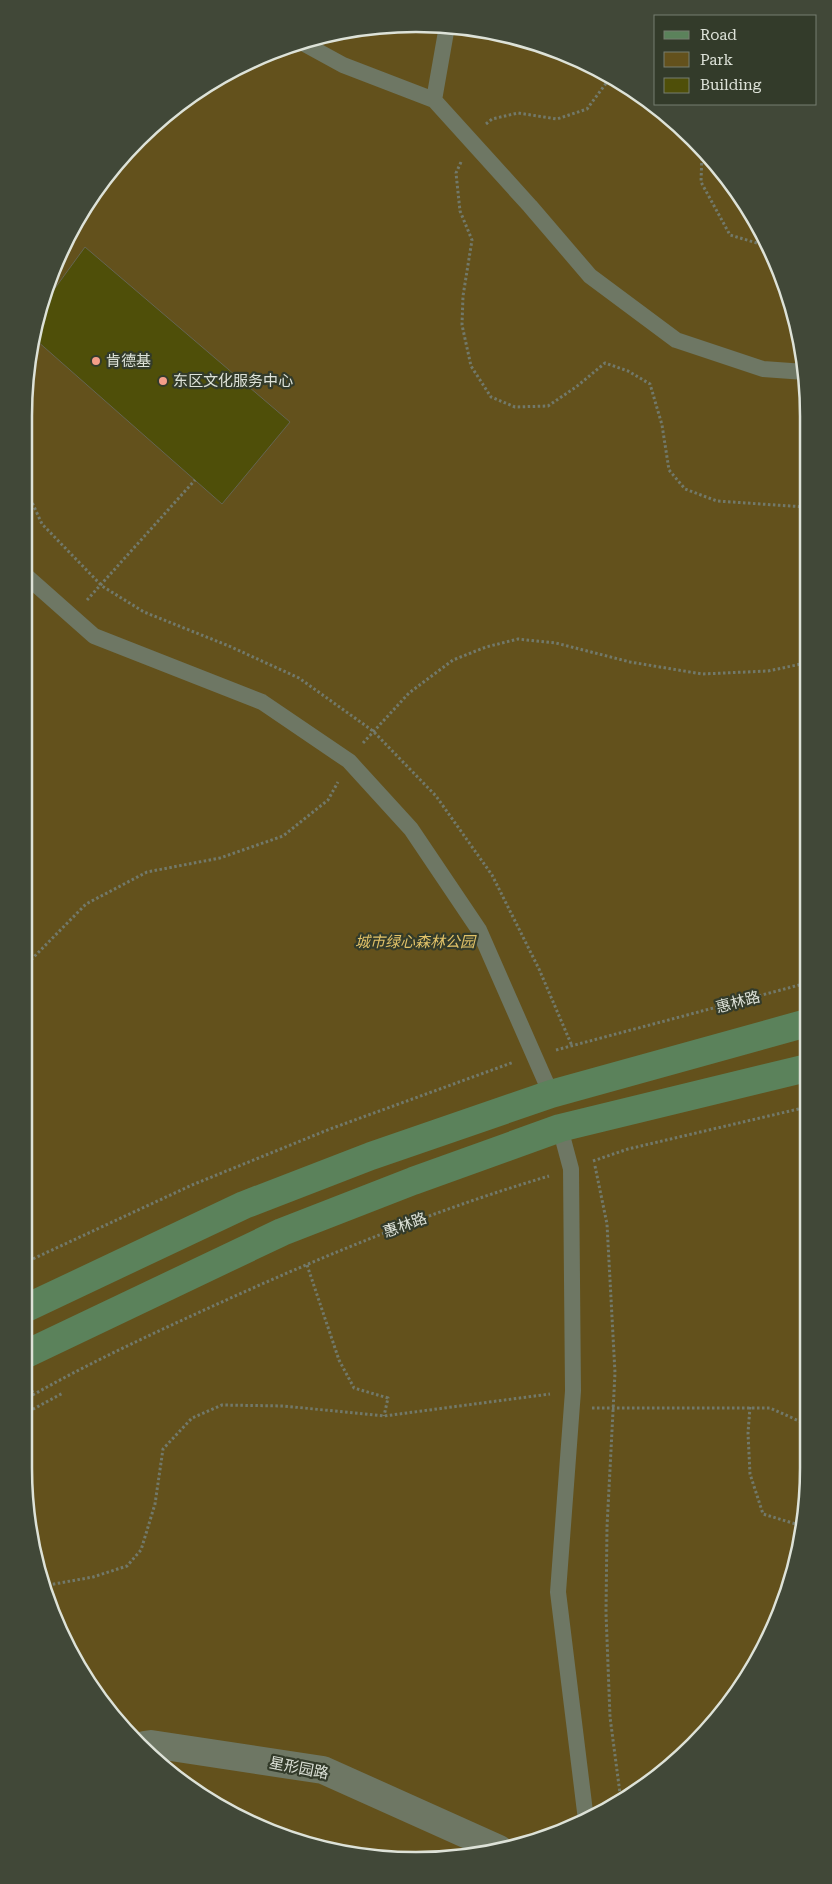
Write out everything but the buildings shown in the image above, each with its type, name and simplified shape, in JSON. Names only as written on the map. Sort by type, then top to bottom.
[{"type":"main road","points":[[32,1305],[244,1205],[371,1156],[551,1094],[800,1025]]},
{"type":"main road","points":[[32,1351],[282,1232],[413,1181],[560,1128],[800,1070]]},
{"type":"street","name":"星形园路","points":[[150,1744],[323,1770],[489,1844]]},
{"type":"lane","points":[[434,100],[445,33]]},
{"type":"lane","points":[[311,48],[344,65],[434,100],[590,276],[676,340],[763,369],[797,371]]},
{"type":"lane","points":[[32,581],[94,636],[262,702],[349,760],[411,829],[480,930],[551,1094]]},
{"type":"lane","points":[[560,1128],[571,1169],[573,1391],[558,1592],[585,1812]]},
{"type":"path","points":[[606,83],[587,109],[557,119],[518,113],[492,119],[469,139],[456,173],[460,211],[472,240],[463,296],[462,325],[471,366],[491,397],[515,407],[548,406],[576,387],[605,363],[628,371],[650,384],[662,425],[669,470],[685,489],[717,501],[800,507]]},
{"type":"path","points":[[702,161],[701,182],[730,235],[759,244]]},
{"type":"path","points":[[71,617],[102,586],[195,480]]},
{"type":"path","points":[[32,959],[86,904],[147,872],[220,858],[283,836],[328,800],[349,760],[409,692],[453,660],[486,646],[518,639],[556,643],[630,662],[702,674],[768,671],[800,664]]},
{"type":"path","name":"惠林路","points":[[32,1259],[192,1186],[330,1129],[496,1068],[800,985]]},
{"type":"path","name":"惠林路","points":[[34,1394],[155,1332],[384,1232],[628,1149],[800,1109]]},
{"type":"path","points":[[594,1161],[607,1224],[615,1373],[607,1527],[606,1613],[610,1717],[620,1793]]},
{"type":"path","points":[[307,1265],[339,1360],[354,1388],[388,1398],[384,1416]]},
{"type":"path","points":[[51,1585],[93,1577],[127,1566],[142,1550],[155,1504],[163,1449],[192,1418],[222,1405],[284,1406],[384,1416],[573,1391]]},
{"type":"path","points":[[32,1410],[63,1393]]},
{"type":"path","points":[[750,1407],[748,1433],[750,1474],[763,1514],[795,1524]]},
{"type":"path","points":[[572,1409],[770,1408],[800,1421]]},
{"type":"green space","name":"城市绿心森林公园","points":[[391,33],[441,33],[466,36],[491,40],[539,53],[586,72],[629,97],[669,128],[704,163],[735,203],[760,246],[779,293],[792,341],[796,366],[800,416],[800,1468],[799,1493],[792,1543],[779,1591],[760,1638],[735,1681],[720,1701],[687,1739],[669,1756],[629,1787],[586,1812],[539,1831],[515,1838],[491,1844],[441,1851],[391,1851],[341,1844],[293,1831],[269,1822],[246,1812],[203,1787],[163,1756],[128,1721],[112,1701],[97,1681],[72,1638],[53,1591],[40,1543],[32,1468],[32,416],[33,391],[40,341],[53,293],[72,246],[84,224],[97,203],[128,163],[163,128],[183,112],[203,97],[246,72],[293,53],[317,46],[341,40]]},
{"type":"place","name":"肯德基","points":[[96,361]]},
{"type":"place","name":"东区文化服务中心","points":[[163,381]]}]
